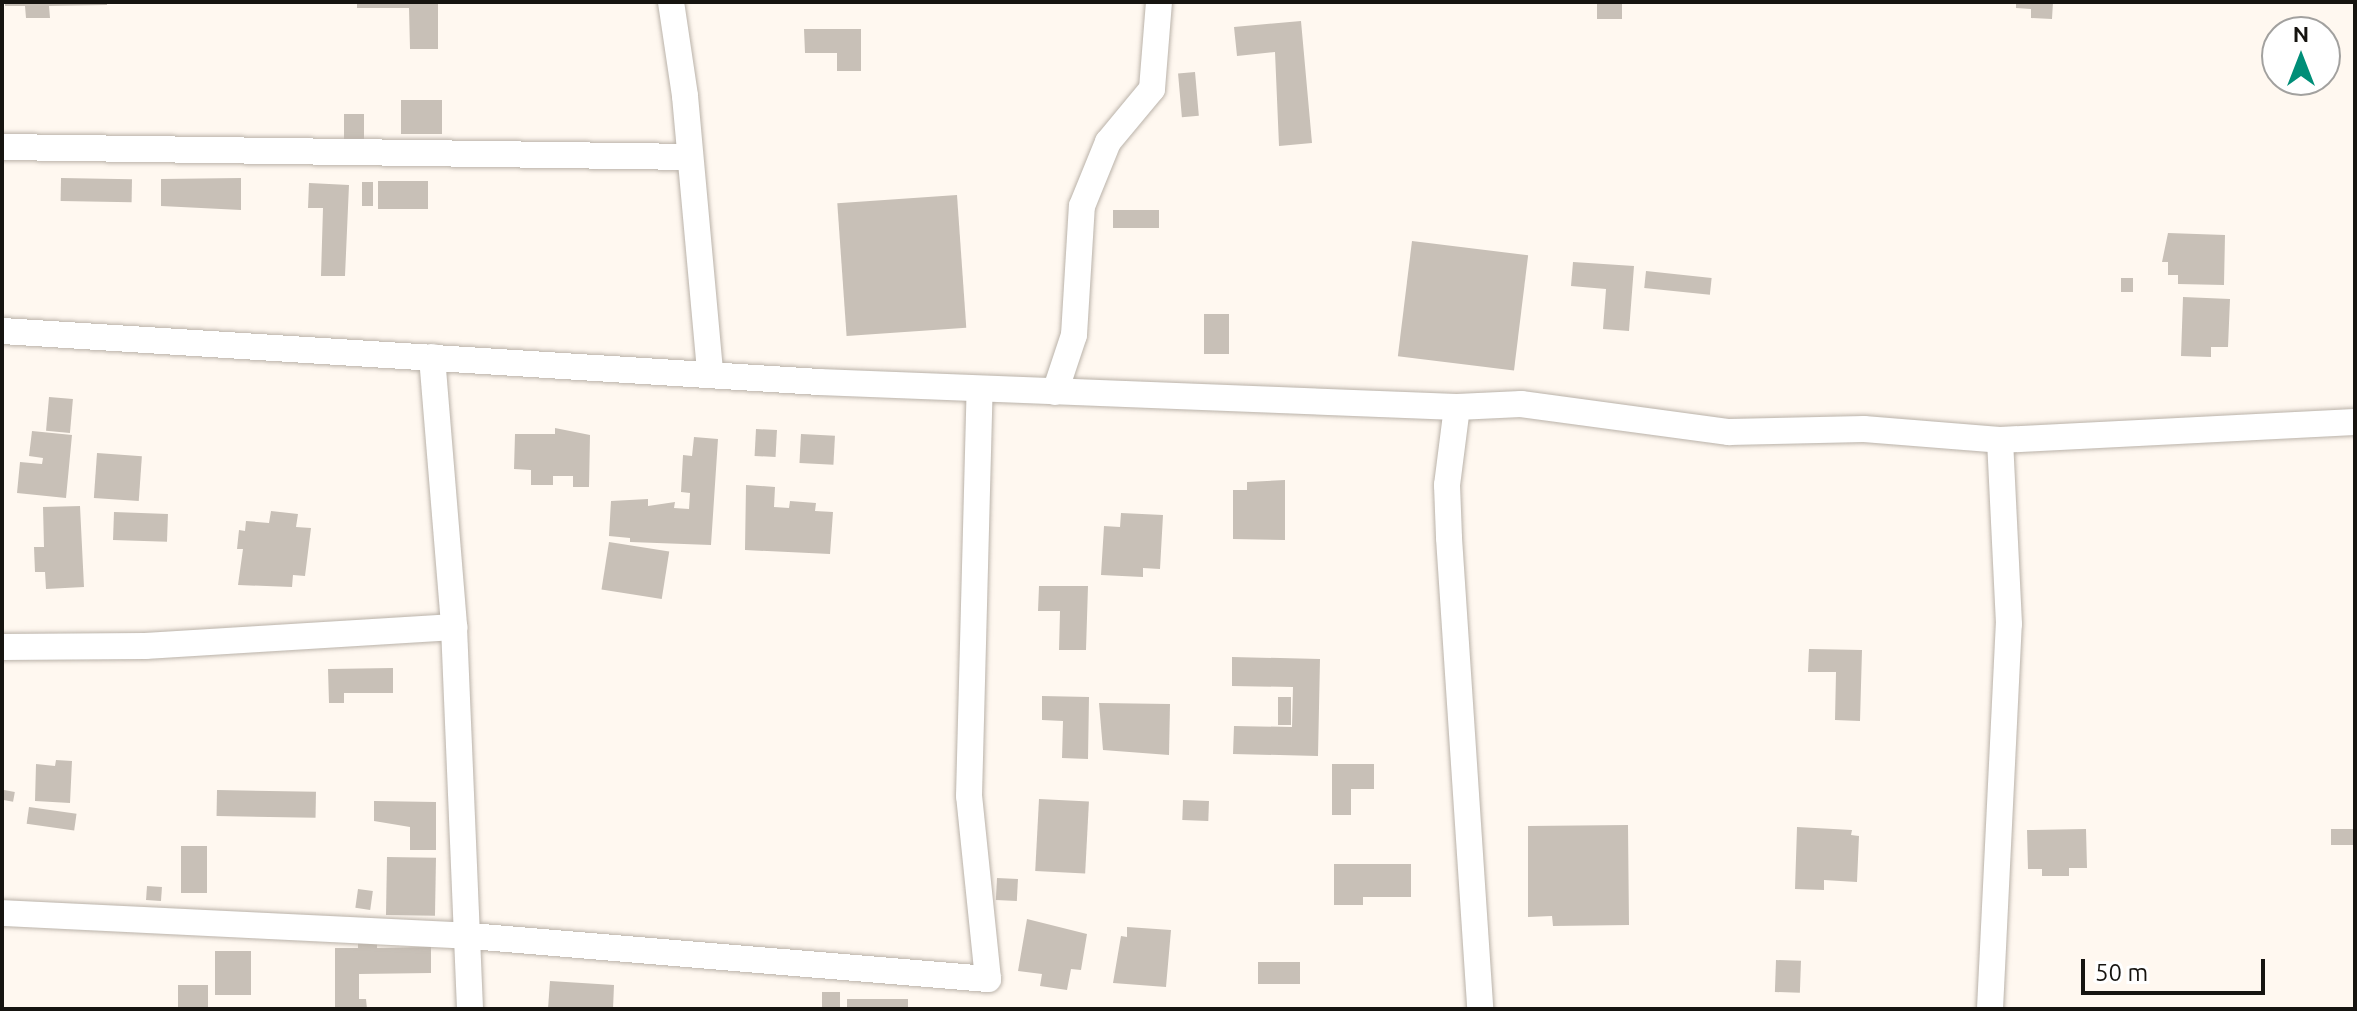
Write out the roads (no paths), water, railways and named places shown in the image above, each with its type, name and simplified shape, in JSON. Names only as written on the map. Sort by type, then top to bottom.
[{"type":"street","points":[[671,2],[690,157],[710,373]]},
{"type":"street","points":[[1055,392],[1074,335],[1082,206],[1108,142],[1152,89],[1159,2]]},
{"type":"street","points":[[2,147],[690,157]]},
{"type":"street","points":[[2,331],[980,389],[1457,407],[1521,404],[1729,432],[1864,429],[2000,440],[2355,422]]},
{"type":"street","points":[[432,357],[454,627],[470,936],[470,1009]]},
{"type":"street","points":[[2,913],[470,936],[988,979],[969,796],[980,389]]},
{"type":"street","points":[[1457,407],[1447,485],[1449,538],[1480,1009]]},
{"type":"street","points":[[1990,1009],[2009,624],[2000,440]]},
{"type":"street","points":[[2,647],[145,646],[454,627]]}]
